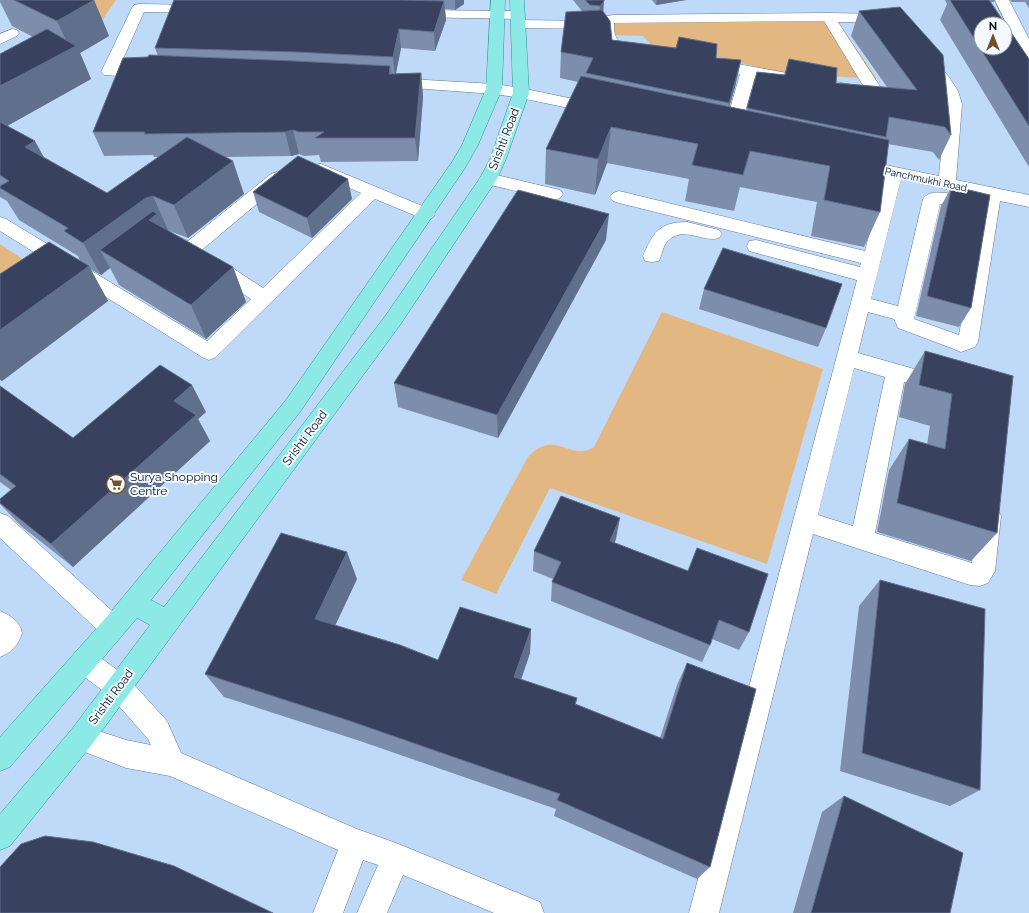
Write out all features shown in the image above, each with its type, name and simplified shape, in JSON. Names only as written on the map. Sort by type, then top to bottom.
[{"type":"main road","points":[[0,757],[113,628],[293,406],[460,164],[470,145],[494,89],[498,8]]},
{"type":"main road","name":"Srishti Road","points":[[0,836],[81,738],[393,320],[488,179],[498,159],[521,93],[518,13]]},
{"type":"main road","points":[[360,308],[393,320]]},
{"type":"main road","points":[[132,603],[168,622]]},
{"type":"street","points":[[1002,0],[1029,54]]},
{"type":"street","points":[[165,74],[109,72],[140,8],[219,9]]},
{"type":"street","points":[[402,14],[498,8],[518,13],[607,25]]},
{"type":"street","points":[[828,17],[873,88],[870,90],[863,92],[617,47],[612,44],[609,38],[607,25],[607,20],[613,19],[828,17],[884,17],[891,19],[899,28]]},
{"type":"street","points":[[918,50],[947,84],[952,93],[954,104],[947,183]]},
{"type":"street","points":[[730,137],[749,70]]},
{"type":"street","points":[[378,82],[494,89],[614,112]]},
{"type":"street","name":"Panchmukhi Road","points":[[840,160],[947,183],[991,201],[1029,200]]},
{"type":"street","points":[[306,163],[426,214]]},
{"type":"street","points":[[190,250],[287,170]]},
{"type":"street","points":[[704,913],[862,303],[894,172]]},
{"type":"street","points":[[488,179],[554,194]]},
{"type":"street","points":[[0,223],[62,270],[108,281],[209,352],[373,191]]},
{"type":"street","points":[[619,197],[870,268]]},
{"type":"street","points":[[937,197],[991,201],[968,342],[961,344],[905,323],[904,320],[932,199],[937,197]]},
{"type":"street","points":[[652,256],[661,236],[674,229],[695,229],[870,268]]},
{"type":"street","points":[[155,246],[167,237],[190,250],[264,298]]},
{"type":"street","points":[[862,303],[906,315]]},
{"type":"street","points":[[847,358],[962,390]]},
{"type":"street","points":[[862,539],[896,372]]},
{"type":"street","points":[[805,521],[970,574],[980,575],[983,571],[992,492]]},
{"type":"street","points":[[5,512],[113,628]]},
{"type":"street","points":[[0,623],[9,631],[10,634],[10,636],[0,645]]},
{"type":"street","points":[[84,661],[119,687],[158,730],[171,763]]},
{"type":"street","points":[[81,738],[126,754],[171,763],[355,842],[396,857],[529,913]]},
{"type":"street","points":[[328,913],[355,842]]},
{"type":"street","points":[[372,913],[396,857]]},
{"type":"shaded area","points":[[80,0],[116,0],[101,22]]},
{"type":"shaded area","points":[[832,13],[877,79],[780,73],[713,56],[659,53],[643,36],[610,35],[611,22]]},
{"type":"shaded area","points":[[0,244],[49,277],[0,309]]},
{"type":"shaded area","points":[[662,312],[823,369],[767,564],[550,488],[496,594],[461,580],[528,457],[537,449],[548,445],[561,446],[580,451],[594,447]]},
{"type":"building","points":[[14,0],[94,0],[57,21]]},
{"type":"building","points":[[174,0],[444,1],[434,32],[399,29],[393,57],[296,52],[155,48]]},
{"type":"building","points":[[585,0],[604,1],[600,6],[590,5]]},
{"type":"building","points":[[950,0],[989,0],[1000,16],[973,16],[973,37]]},
{"type":"building","points":[[900,7],[943,55],[951,135],[945,127],[889,117],[886,137],[747,108],[757,72],[785,75],[789,59],[837,68],[836,83],[917,90],[859,11]]},
{"type":"building","points":[[602,10],[610,21],[612,40],[676,48],[679,37],[717,44],[716,58],[741,60],[729,103],[586,73],[593,58],[561,52],[566,12]]},
{"type":"building","points":[[47,29],[76,46],[0,86],[0,54]]},
{"type":"building","points":[[1013,35],[1029,59],[1029,126],[985,56],[1013,56]]},
{"type":"building","points":[[149,55],[390,66],[389,74],[421,73],[415,138],[315,138],[324,132],[299,132],[293,130],[285,132],[144,134],[145,132],[93,132],[123,58],[148,57]]},
{"type":"building","points":[[581,76],[889,140],[880,212],[824,200],[830,166],[750,151],[743,175],[692,165],[698,144],[611,127],[598,159],[546,149]]},
{"type":"building","points":[[0,122],[35,141],[25,147],[107,193],[187,137],[233,161],[174,205],[153,196],[146,198],[83,243],[64,231],[68,228],[0,188],[0,186],[9,181],[0,175]]},
{"type":"building","points":[[298,156],[348,179],[307,218],[253,192]]},
{"type":"building","points":[[952,186],[990,195],[971,308],[927,296]]},
{"type":"building","points":[[518,190],[609,214],[497,415],[394,383]]},
{"type":"building","points":[[153,211],[157,214],[149,220],[233,267],[191,305],[100,250]]},
{"type":"building","points":[[49,242],[89,266],[0,330],[0,274]]},
{"type":"building","points":[[723,248],[842,284],[826,328],[704,289]]},
{"type":"building","points":[[925,351],[1013,376],[997,533],[897,503],[909,439],[945,449],[952,394],[919,385]]},
{"type":"building","points":[[160,365],[192,385],[174,401],[196,415],[51,544],[0,503],[0,499],[16,486],[0,474],[0,386],[73,438]]},
{"type":"building","points":[[561,496],[620,518],[610,541],[688,571],[697,548],[768,574],[749,632],[719,620],[710,645],[552,582],[561,562],[534,551]]},
{"type":"building","points":[[281,533],[347,552],[315,619],[400,645],[438,660],[460,607],[531,629],[514,677],[577,698],[575,704],[663,739],[687,663],[756,689],[710,867],[557,800],[560,794],[350,721],[205,674]]},
{"type":"building","points":[[880,580],[985,609],[980,790],[862,753]]},
{"type":"building","points":[[844,796],[963,853],[950,913],[811,913]]},
{"type":"building","points":[[45,836],[93,842],[174,866],[273,913],[0,913],[0,867],[21,844]]},
{"type":"place","name":"Surya Shopping Centre","points":[[116,484]]}]
